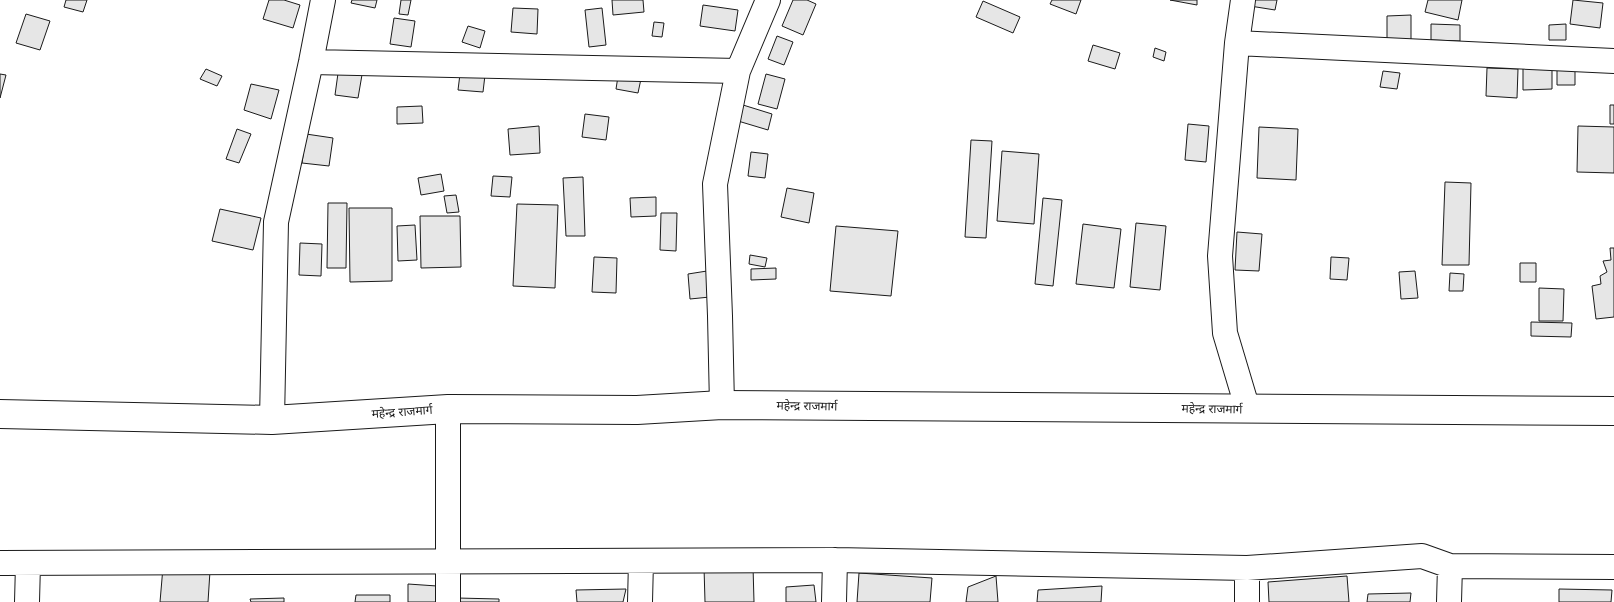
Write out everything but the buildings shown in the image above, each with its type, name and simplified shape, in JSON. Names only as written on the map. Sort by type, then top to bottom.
[{"type":"highway","name":"महेन्द्र राजमार्ग","points":[[0,414],[272,420],[448,409],[637,410],[722,405],[1614,411]]},
{"type":"street","points":[[272,420],[276,222],[323,0]]},
{"type":"street","points":[[722,405],[715,184],[738,71],[768,0]]},
{"type":"street","points":[[1244,0],[1237,43],[1220,256],[1225,333],[1248,410]]},
{"type":"street","points":[[1237,43],[1614,61]]},
{"type":"street","points":[[311,62],[738,71]]},
{"type":"street","points":[[448,409],[448,602]]},
{"type":"street","points":[[0,563],[836,560],[1247,568],[1422,556],[1450,566],[1614,567]]},
{"type":"street","points":[[640,602],[641,560]]},
{"type":"street","points":[[834,602],[836,560]]},
{"type":"street","points":[[27,602],[28,564]]},
{"type":"street","points":[[1450,566],[1450,602]]},
{"type":"street","points":[[1247,568],[1247,602]]}]
